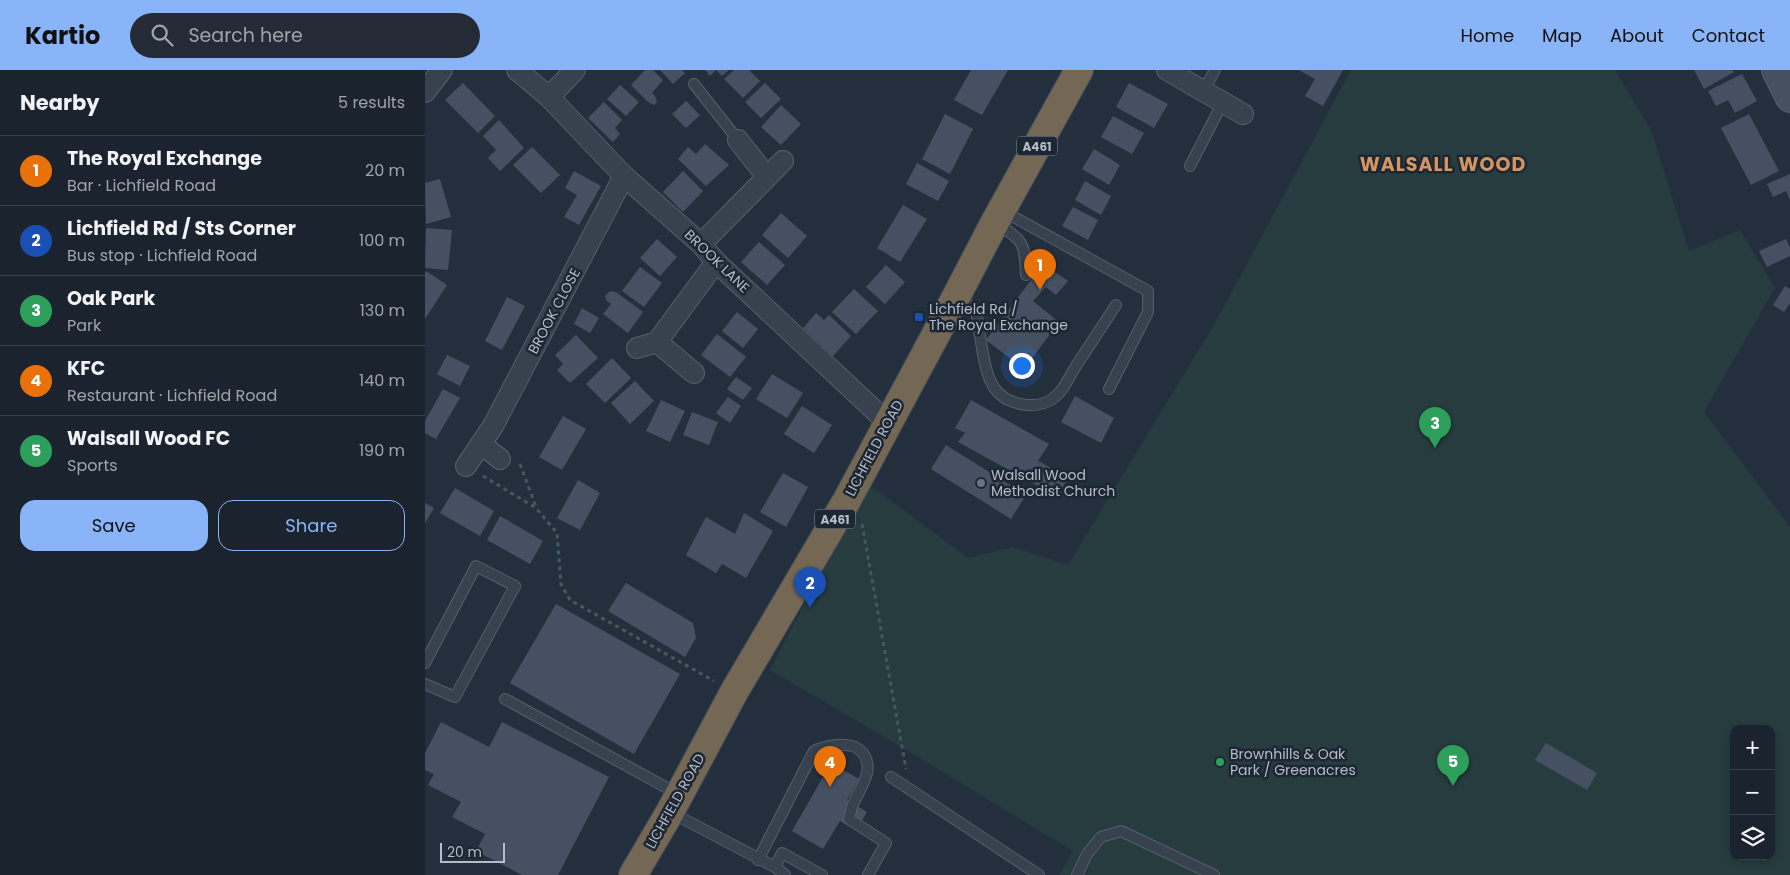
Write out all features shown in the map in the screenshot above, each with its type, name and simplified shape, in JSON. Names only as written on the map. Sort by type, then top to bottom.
[{"type":"highway","name":"LICHFIELD ROAD","points":[[633,875],[735,692],[847,500],[998,216],[1079,70]]},
{"type":"main road","points":[[1776,70],[1790,98]]},
{"type":"street","points":[[425,92],[441,70]]},
{"type":"street","name":"BROOK LANE","points":[[517,70],[549,97],[624,176],[701,244],[716,262],[887,422]]},
{"type":"street","points":[[549,97],[575,70]]},
{"type":"street","points":[[1167,70],[1243,114]]},
{"type":"street","points":[[738,140],[767,177]]},
{"type":"street","points":[[701,244],[783,161]]},
{"type":"street","name":"BROOK CLOSE","points":[[466,466],[493,426],[624,176]]},
{"type":"street","points":[[637,348],[657,342],[716,262]]},
{"type":"street","points":[[657,342],[694,372]]},
{"type":"street","points":[[481,444],[500,458]]},
{"type":"lane","points":[[1203,91],[1215,70]]},
{"type":"lane","points":[[694,84],[738,140]]},
{"type":"lane","points":[[1190,166],[1223,102]]},
{"type":"lane","points":[[998,216],[1023,245],[1027,275]]},
{"type":"lane","points":[[998,216],[1148,291],[1148,312],[1109,389]]},
{"type":"lane","points":[[957,295],[976,311],[979,336],[990,378],[996,390],[1019,404],[1039,405],[1057,396],[1116,305]]},
{"type":"lane","points":[[425,664],[476,566],[515,586],[455,697],[425,684]]},
{"type":"lane","points":[[505,699],[674,803],[758,860],[775,867],[785,875]]},
{"type":"lane","points":[[758,860],[814,752],[826,746],[842,744],[857,747],[866,757],[868,768],[849,819],[886,843],[868,875]]},
{"type":"lane","points":[[891,777],[1039,875]]},
{"type":"lane","points":[[1077,875],[1087,854],[1101,837],[1121,831],[1214,875]]},
{"type":"lane","points":[[775,867],[782,853],[822,875]]},
{"type":"path","points":[[466,466],[536,508],[557,533],[561,584],[570,600],[735,692]]},
{"type":"path","points":[[862,522],[909,789]]},
{"type":"green space","points":[[1351,70],[1615,70],[1651,130],[1689,251],[1740,230],[1775,288],[1704,412],[1790,527],[1790,875],[1059,875],[1073,851],[770,670],[867,483],[968,558],[1012,547],[1068,565],[1215,323]]},
{"type":"building","points":[[645,70],[653,70],[663,80],[652,93],[657,102],[654,105],[648,102],[631,85]]},
{"type":"building","points":[[660,70],[682,70],[685,73],[673,84]]},
{"type":"building","points":[[705,70],[716,70],[710,76]]},
{"type":"building","points":[[716,70],[729,70],[722,76]]},
{"type":"building","points":[[734,70],[749,70],[760,81],[743,98],[724,79]]},
{"type":"building","points":[[971,70],[1008,70],[982,115],[954,100]]},
{"type":"building","points":[[1299,70],[1343,70],[1323,106],[1305,96],[1315,79]]},
{"type":"building","points":[[1694,70],[1732,70],[1734,72],[1704,89]]},
{"type":"building","points":[[1742,74],[1757,101],[1735,113],[1728,100],[1716,106],[1708,91]]},
{"type":"building","points":[[463,83],[495,116],[478,133],[445,100]]},
{"type":"building","points":[[765,83],[781,99],[761,118],[745,102]]},
{"type":"building","points":[[1129,83],[1168,104],[1154,128],[1116,107]]},
{"type":"building","points":[[620,85],[639,102],[626,116],[607,99]]},
{"type":"building","points":[[686,101],[700,115],[686,128],[672,114]]},
{"type":"building","points":[[604,102],[622,120],[615,128],[620,134],[613,142],[588,118]]},
{"type":"building","points":[[781,105],[801,124],[781,145],[761,127]]},
{"type":"building","points":[[945,114],[973,129],[950,174],[922,159]]},
{"type":"building","points":[[1749,114],[1779,171],[1751,185],[1721,128]]},
{"type":"building","points":[[1113,116],[1144,133],[1132,154],[1101,137]]},
{"type":"building","points":[[499,120],[524,148],[500,171],[488,158],[496,150],[483,136]]},
{"type":"building","points":[[705,144],[729,165],[706,186],[678,159],[688,147],[696,154]]},
{"type":"building","points":[[532,147],[560,175],[541,193],[513,165]]},
{"type":"building","points":[[1094,149],[1120,165],[1109,185],[1082,169]]},
{"type":"building","points":[[917,163],[949,181],[938,201],[906,184]]},
{"type":"building","points":[[574,171],[601,186],[579,225],[564,217],[577,195],[565,188]]},
{"type":"building","points":[[683,171],[703,191],[683,212],[663,192]]},
{"type":"building","points":[[1790,174],[1790,200],[1786,191],[1773,197],[1767,184]]},
{"type":"building","points":[[440,179],[451,217],[426,224],[425,183]]},
{"type":"building","points":[[1085,181],[1111,196],[1101,215],[1075,200]]},
{"type":"building","points":[[903,205],[927,219],[900,262],[877,248]]},
{"type":"building","points":[[1073,207],[1098,220],[1088,240],[1062,226]]},
{"type":"building","points":[[781,213],[807,236],[788,258],[762,235]]},
{"type":"building","points":[[426,228],[452,230],[448,270],[425,268]]},
{"type":"building","points":[[657,239],[677,257],[660,276],[640,258]]},
{"type":"building","points":[[1786,239],[1790,248],[1790,256],[1767,267],[1759,251]]},
{"type":"building","points":[[759,242],[785,265],[767,285],[741,262]]},
{"type":"building","points":[[1043,264],[1068,281],[1056,295],[1046,287],[1033,301],[1059,322],[1024,369],[986,340]]},
{"type":"building","points":[[886,265],[905,282],[885,304],[866,287]]},
{"type":"building","points":[[640,267],[662,283],[644,307],[622,291]]},
{"type":"building","points":[[426,271],[447,285],[425,319],[425,273]]},
{"type":"building","points":[[1785,286],[1790,289],[1790,303],[1784,312],[1773,305]]},
{"type":"building","points":[[854,289],[878,311],[856,334],[832,312]]},
{"type":"building","points":[[610,291],[616,292],[643,312],[628,333],[603,314],[611,304],[605,296]]},
{"type":"building","points":[[507,297],[525,306],[502,350],[485,341]]},
{"type":"building","points":[[582,308],[599,318],[590,333],[574,324]]},
{"type":"building","points":[[737,312],[758,329],[743,348],[722,331]]},
{"type":"building","points":[[816,313],[824,320],[829,315],[851,336],[833,356],[803,328]]},
{"type":"building","points":[[717,334],[746,357],[730,377],[701,355]]},
{"type":"building","points":[[576,335],[598,358],[570,383],[557,370],[563,364],[555,355]]},
{"type":"building","points":[[447,355],[470,366],[460,386],[437,374]]},
{"type":"building","points":[[612,358],[631,378],[605,403],[586,384]]},
{"type":"building","points":[[772,374],[803,393],[787,418],[756,399]]},
{"type":"building","points":[[736,377],[752,388],[743,400],[727,389]]},
{"type":"building","points":[[635,381],[654,401],[630,424],[611,403]]},
{"type":"building","points":[[443,389],[460,398],[436,439],[425,433],[425,421]]},
{"type":"building","points":[[1075,396],[1114,418],[1101,443],[1061,422]]},
{"type":"building","points":[[728,397],[741,406],[730,423],[716,413]]},
{"type":"building","points":[[661,400],[685,411],[670,442],[646,431]]},
{"type":"building","points":[[971,400],[1049,444],[1038,461],[1068,477],[1058,497],[958,442],[965,433],[955,428]]},
{"type":"building","points":[[802,406],[832,425],[814,453],[784,434]]},
{"type":"building","points":[[692,412],[718,422],[709,445],[683,435]]},
{"type":"building","points":[[563,416],[586,429],[562,470],[539,457]]},
{"type":"building","name":"Walsall Wood Methodist Church","points":[[946,445],[1026,495],[1011,519],[931,469]]},
{"type":"building","points":[[783,473],[808,487],[786,527],[760,512]]},
{"type":"building","points":[[578,480],[600,493],[580,530],[557,518]]},
{"type":"building","points":[[455,488],[494,511],[480,536],[440,513]]},
{"type":"building","points":[[425,503],[434,508],[425,523]]},
{"type":"building","points":[[744,513],[773,531],[746,578],[722,564],[716,573],[686,555],[706,517],[735,534]]},
{"type":"building","points":[[500,516],[543,541],[530,564],[487,540]]},
{"type":"building","points":[[626,583],[693,623],[696,638],[685,657],[608,611]]},
{"type":"building","points":[[556,604],[680,674],[634,754],[510,683]]},
{"type":"building","points":[[441,722],[489,747],[502,722],[609,777],[558,875],[522,875],[476,851],[485,834],[452,817],[461,802],[428,785],[434,774],[425,770],[425,753]]},
{"type":"building","points":[[1546,743],[1597,773],[1587,790],[1535,760]]},
{"type":"building","points":[[831,763],[859,779],[847,800],[867,812],[856,830],[840,821],[823,849],[792,831]]},
{"type":"place","name":"The Royal Exchange","points":[[1040,290]]},
{"type":"place","name":"Lichfield Rd / The Royal Exchange","points":[[919,317]]},
{"type":"place","name":"Oak Park","points":[[1435,448]]},
{"type":"place","name":"Walsall Wood Methodist Church","points":[[981,483]]},
{"type":"place","name":"Lichfield Rd / Sts Corner","points":[[810,608]]},
{"type":"place","name":"Brownhills & Oak Park / Greenacres","points":[[1220,762]]},
{"type":"place","name":"Walsall Wood FC","points":[[1453,786]]},
{"type":"place","name":"KFC","points":[[830,787]]},
{"type":"district","name":"WALSALL WOOD","points":[[1443,164]]}]
